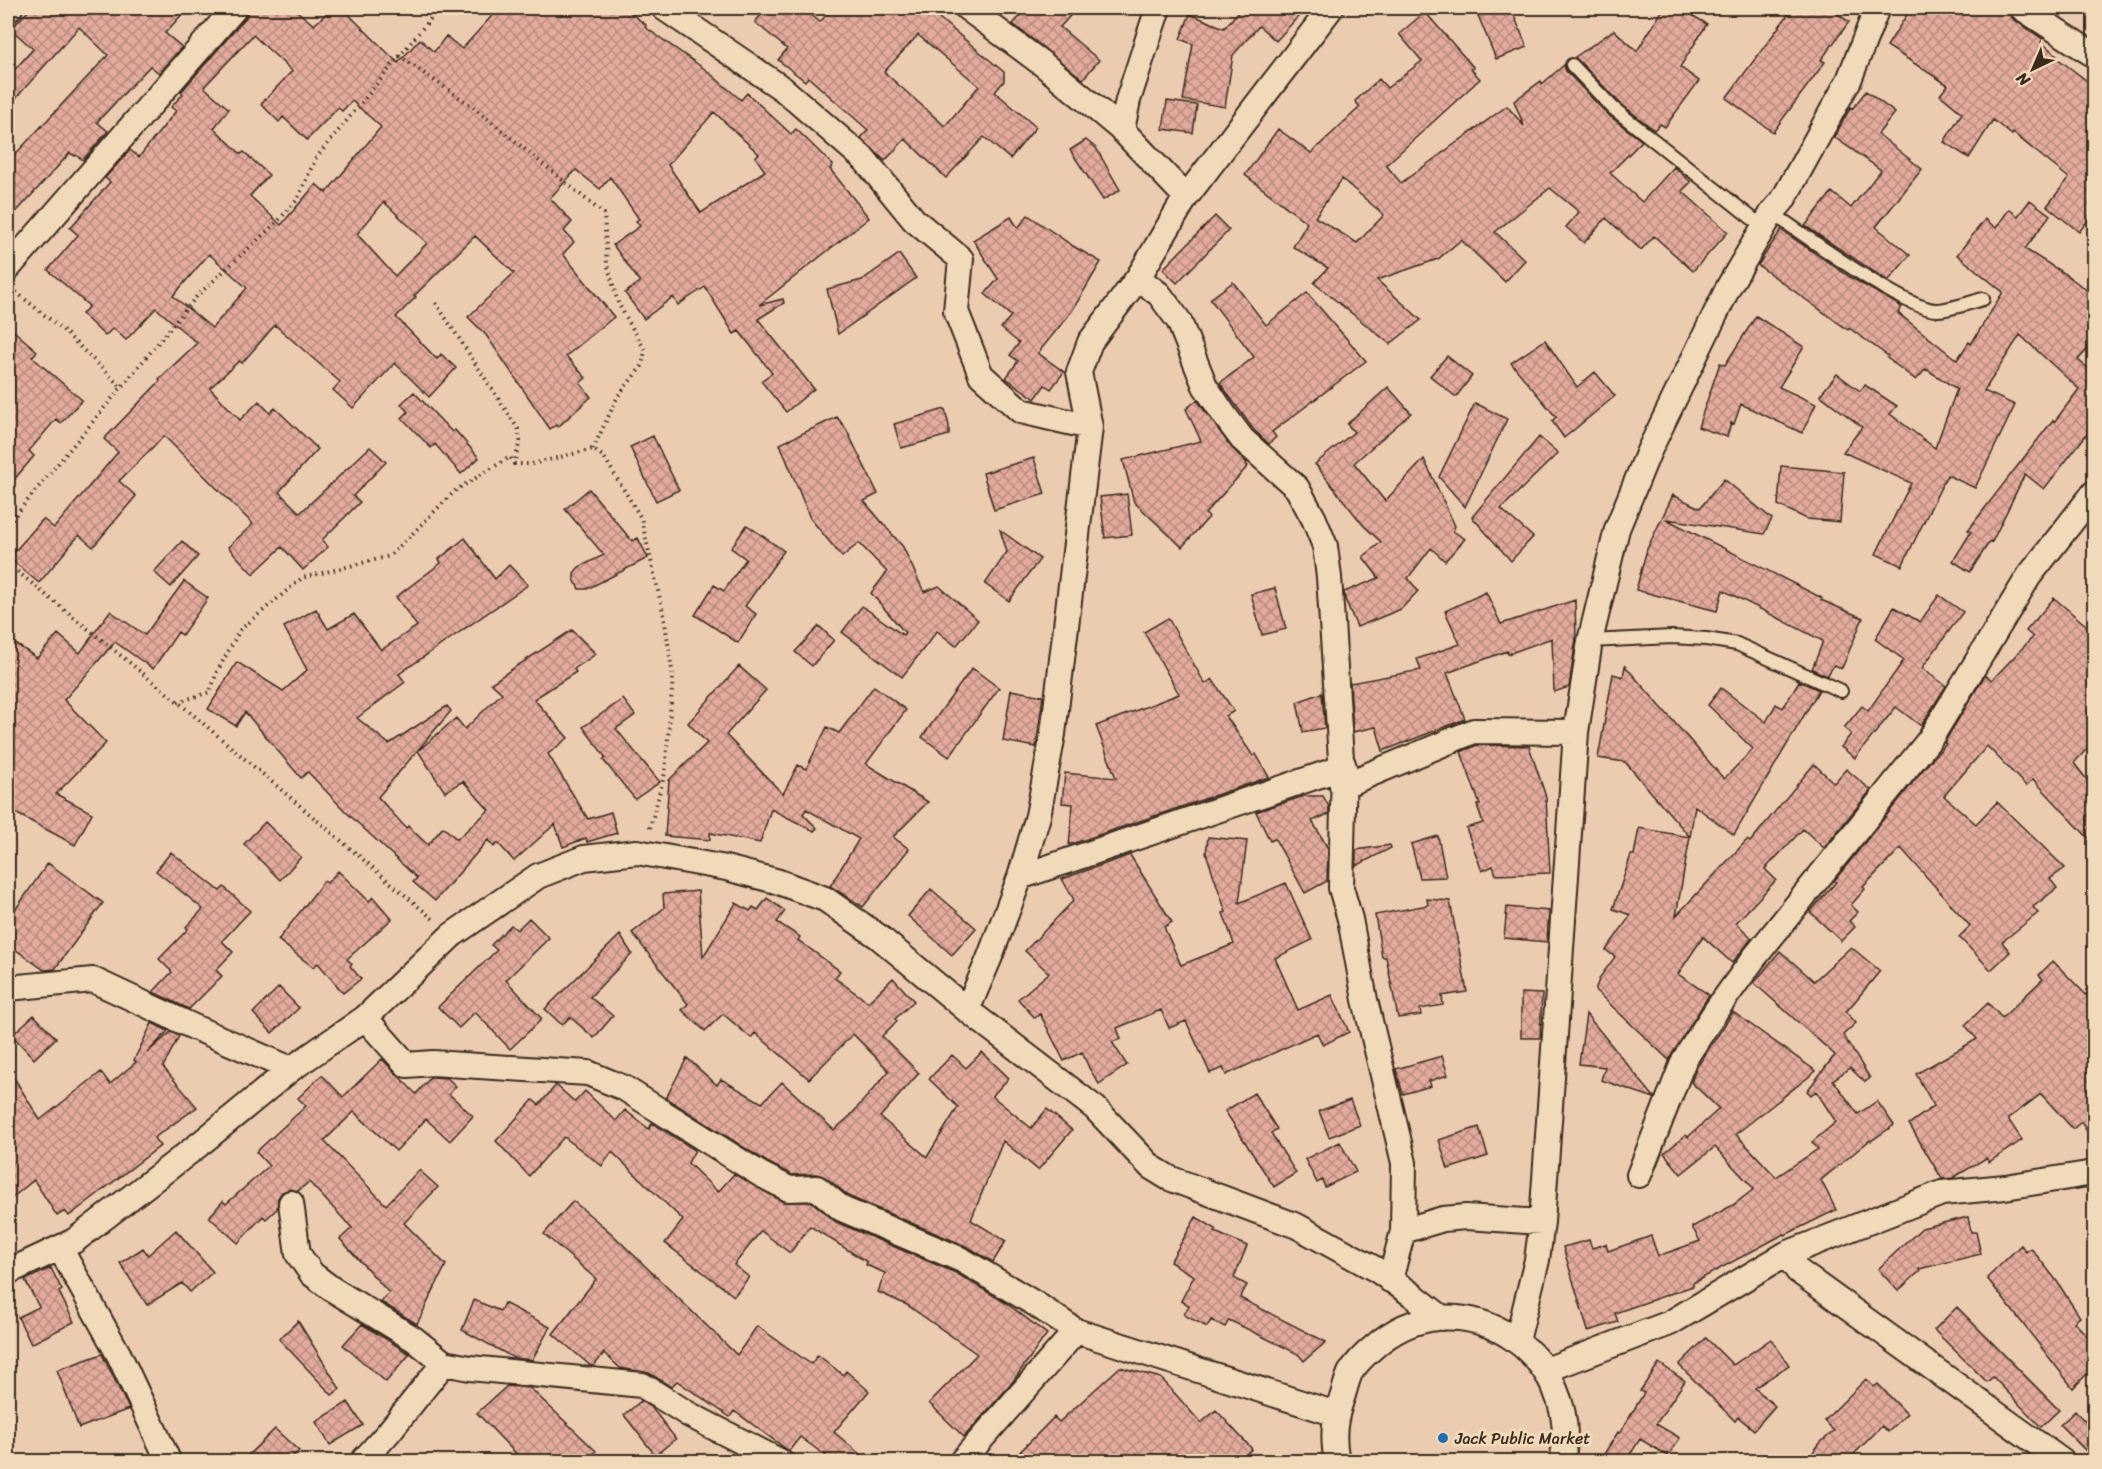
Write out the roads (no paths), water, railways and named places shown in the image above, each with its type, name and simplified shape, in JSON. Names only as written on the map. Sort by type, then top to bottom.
[{"type":"street","points":[[8,268],[235,8]]},
{"type":"street","points":[[664,8],[783,89],[865,160],[914,220],[961,259],[957,311],[981,375],[1021,411],[1090,427]]},
{"type":"street","points":[[967,8],[1044,64],[1122,130],[1186,197]]},
{"type":"street","points":[[1122,130],[1128,100],[1158,8]]},
{"type":"street","points":[[967,1010],[1020,877],[1038,816],[1053,734],[1090,427],[1079,372],[1090,342],[1138,278],[1186,197],[1331,8]]},
{"type":"street","points":[[1517,1341],[1535,1270],[1542,1222],[1576,732],[1590,641],[1617,529],[1644,462],[1729,286],[1768,220],[1783,200],[1849,80],[1878,8]]},
{"type":"street","points":[[2022,8],[2092,49]]},
{"type":"street","points":[[1138,278],[1159,294],[1179,321],[1205,386],[1242,439],[1297,488],[1314,519],[1325,546],[1343,777],[1341,888],[1350,919],[1365,1000],[1404,1163],[1403,1231],[1390,1280]]},
{"type":"street","points":[[1639,1174],[1684,1060],[1717,1009],[1754,958],[1930,739],[2029,576],[2094,493]]},
{"type":"street","points":[[1020,877],[1343,777],[1474,731],[1576,732]]},
{"type":"street","points":[[8,1272],[74,1241],[201,1143],[291,1069],[365,1018],[452,935],[538,876],[584,858],[637,852],[776,881],[825,899],[879,937],[967,1010],[1095,1108],[1151,1167],[1169,1178],[1297,1226],[1377,1270],[1442,1318]]},
{"type":"street","points":[[8,988],[93,980],[291,1069]]},
{"type":"street","points":[[365,1018],[407,1065],[433,1063],[588,1073],[624,1088],[779,1184],[789,1189],[818,1188],[842,1209],[962,1260],[1076,1331],[1336,1414]]},
{"type":"street","points":[[1546,1370],[1670,1323],[1786,1254],[1942,1192],[2005,1187],[2094,1173]]},
{"type":"street","points":[[291,1203],[298,1254],[312,1274],[332,1289],[414,1339],[444,1363],[470,1368],[642,1385],[688,1414],[781,1461]]},
{"type":"street","points":[[1403,1231],[1443,1219],[1466,1217],[1542,1222]]},
{"type":"street","points":[[60,1248],[119,1355],[169,1461]]},
{"type":"street","points":[[1786,1254],[1798,1271],[2063,1461]]},
{"type":"street","points":[[1337,1461],[1334,1423],[1350,1374],[1367,1352],[1390,1334],[1408,1324],[1442,1318],[1468,1320],[1493,1327],[1532,1353],[1546,1370],[1556,1388],[1562,1408],[1570,1457]]},
{"type":"street","points":[[961,1461],[1076,1331]]},
{"type":"street","points":[[362,1461],[388,1433],[444,1363]]},
{"type":"lane","points":[[1572,64],[1613,108],[1768,220],[1884,288],[1915,305],[1937,310],[1983,300]]},
{"type":"lane","points":[[1590,641],[1672,637],[1737,644],[1841,691]]},
{"type":"place","name":"Jack Public Market","points":[[1443,1438]]}]
